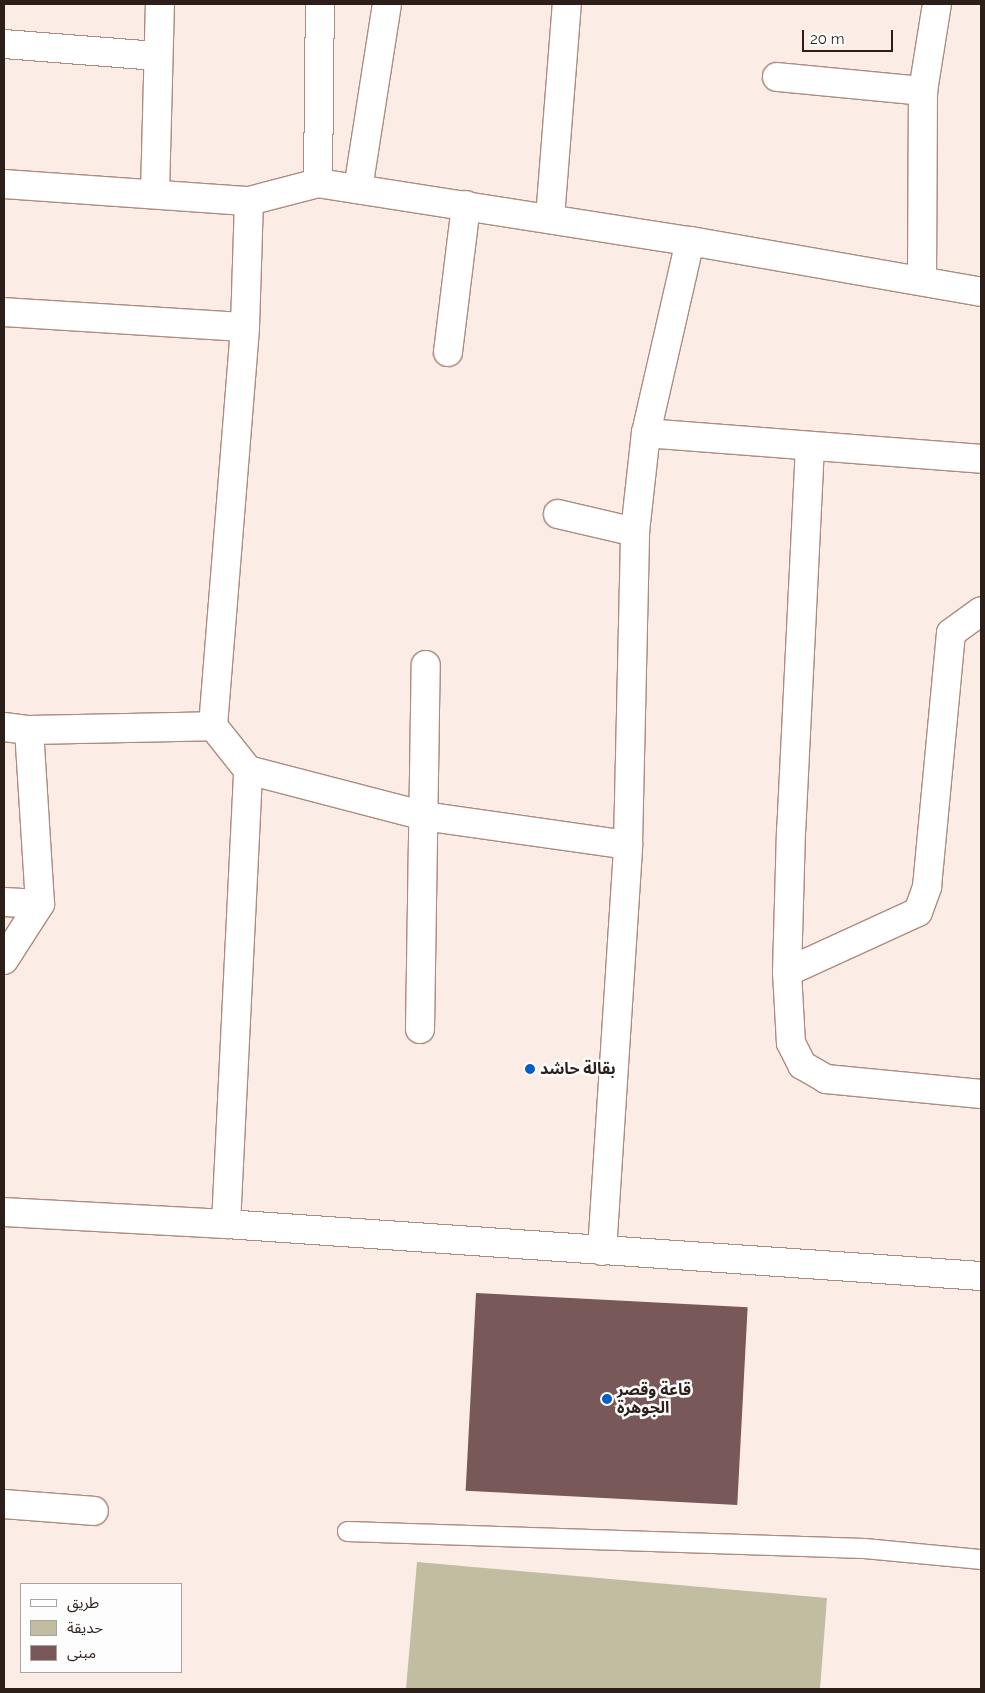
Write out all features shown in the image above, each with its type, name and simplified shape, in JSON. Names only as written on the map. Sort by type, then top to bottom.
[{"type":"street","points":[[155,193],[160,4]]},
{"type":"street","points":[[318,183],[320,4]]},
{"type":"street","points":[[358,189],[387,4]]},
{"type":"street","points":[[550,218],[566,4]]},
{"type":"street","points":[[922,281],[923,90],[937,4]]},
{"type":"street","points":[[4,44],[158,56]]},
{"type":"street","points":[[777,77],[923,90]]},
{"type":"street","points":[[4,184],[249,201],[318,183],[690,241],[981,292]]},
{"type":"street","points":[[249,201],[245,327],[213,726],[248,770],[424,816],[628,845]]},
{"type":"street","points":[[448,352],[466,205]]},
{"type":"street","points":[[602,1251],[628,845],[635,532],[646,433],[690,241]]},
{"type":"street","points":[[4,312],[245,327]]},
{"type":"street","points":[[646,433],[981,459]]},
{"type":"street","points":[[810,446],[787,972],[791,1043],[802,1065],[826,1079],[981,1094]]},
{"type":"street","points":[[558,514],[635,532]]},
{"type":"street","points":[[787,972],[918,912],[927,887],[951,633],[981,611]]},
{"type":"street","points":[[420,1029],[426,666]]},
{"type":"street","points":[[4,960],[40,904],[16,728],[213,726]]},
{"type":"street","points":[[226,1224],[248,770]]},
{"type":"street","points":[[4,902],[40,904]]},
{"type":"street","points":[[4,1212],[226,1224],[981,1276]]},
{"type":"street","points":[[4,1504],[94,1511]]},
{"type":"lane","points":[[347,1531],[864,1548],[981,1559]]},
{"type":"green space","points":[[417,1562],[827,1598],[820,1689],[406,1689]]},
{"type":"building","name":"قاعة وقصر الجوهرة","points":[[476,1293],[748,1307],[737,1505],[466,1491]]},
{"type":"place","name":"بقالة حاشد","points":[[530,1069]]},
{"type":"place","name":"قاعة وقصر الجوهرة","points":[[607,1399]]}]
